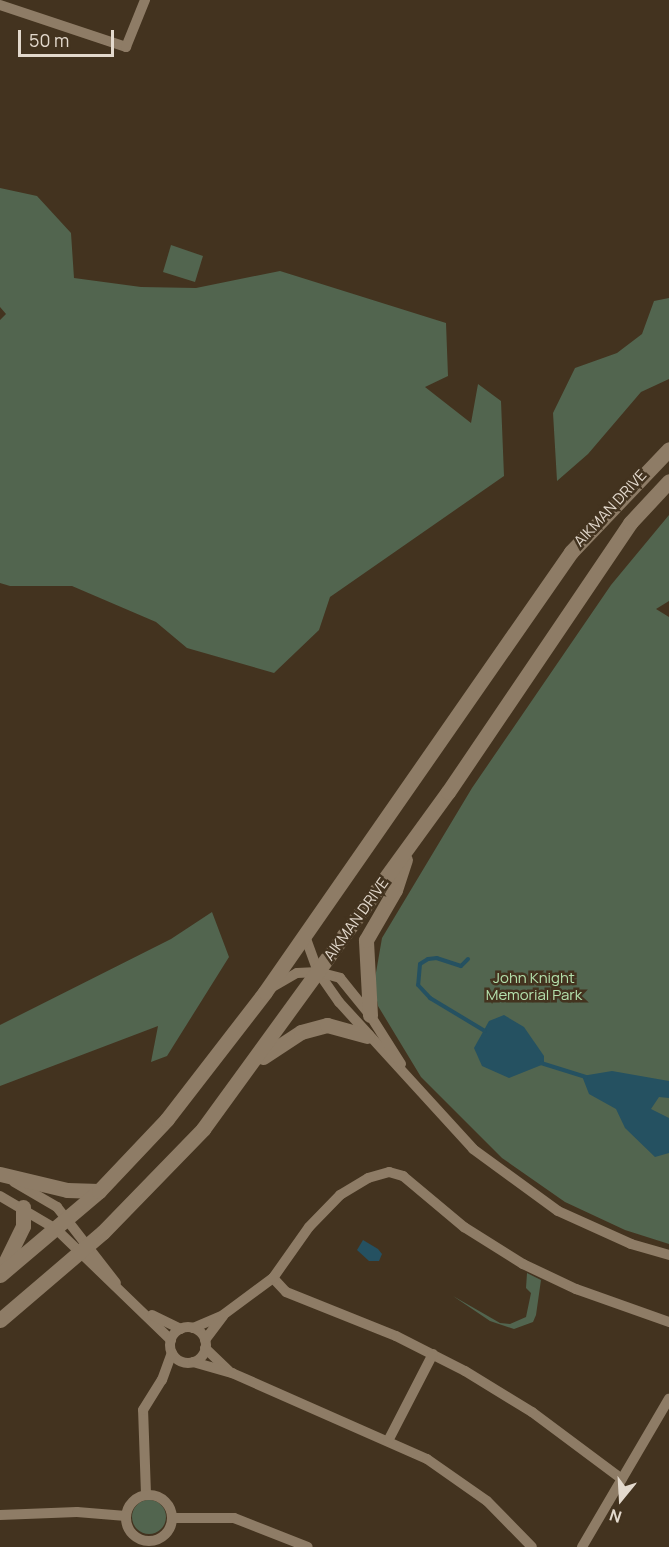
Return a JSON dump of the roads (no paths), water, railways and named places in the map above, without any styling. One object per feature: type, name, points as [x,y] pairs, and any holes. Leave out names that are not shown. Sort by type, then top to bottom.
[{"type":"main road","name":"AIKMAN DRIVE","points":[[0,1274],[99,1191],[167,1119],[265,992],[582,537],[669,448]]},
{"type":"main road","name":"AIKMAN DRIVE","points":[[0,1320],[83,1249],[203,1129],[255,1062],[411,843],[597,570],[669,481]]},
{"type":"main road","points":[[370,1015],[366,940],[395,890],[411,843]]},
{"type":"main road","points":[[255,1062],[301,1032],[327,1025],[367,1036]]},
{"type":"main road","points":[[0,1175],[67,1190],[99,1191]]},
{"type":"main road","points":[[0,1274],[23,1226],[23,1207]]},
{"type":"street","points":[[0,5],[126,47],[145,0]]},
{"type":"street","points":[[304,936],[318,972],[367,1036],[462,1138],[512,1180],[558,1211],[595,1229],[669,1255]]},
{"type":"street","points":[[265,992],[297,973],[318,972],[340,978],[370,1015],[412,1083]]},
{"type":"street","points":[[146,1312],[181,1329],[192,1328],[224,1315],[273,1278],[332,1202],[366,1178],[393,1172],[464,1227],[523,1264],[576,1289],[669,1322]]},
{"type":"street","points":[[0,1175],[44,1198],[83,1249],[171,1340],[172,1353],[162,1380],[143,1410],[146,1494]]},
{"type":"street","points":[[0,1196],[62,1224]]},
{"type":"street","points":[[273,1278],[286,1292],[433,1354],[532,1412],[622,1479]]},
{"type":"street","points":[[162,1380],[190,1363],[224,1315]]},
{"type":"street","points":[[192,1328],[232,1373]]},
{"type":"street","points":[[171,1340],[181,1329]]},
{"type":"street","points":[[172,1353],[190,1363],[232,1373],[427,1459],[474,1490],[532,1547]]},
{"type":"street","points":[[388,1441],[433,1354]]},
{"type":"street","points":[[582,1547],[669,1400]]},
{"type":"street","points":[[146,1494],[165,1501],[172,1518],[160,1543],[135,1536],[126,1516],[132,1502],[146,1494]]},
{"type":"street","points":[[0,1515],[77,1512],[126,1516]]},
{"type":"street","points":[[172,1518],[234,1518],[308,1547]]},
{"type":"water","points":[[504,1015],[524,1027],[544,1056],[544,1064],[509,1078],[482,1066],[474,1048],[489,1021]]},
{"type":"water","points":[[612,1071],[669,1081],[669,1098],[659,1097],[651,1109],[669,1118],[669,1153],[655,1157],[625,1128],[616,1109],[589,1094],[582,1076]]},
{"type":"water","points":[[363,1240],[382,1254],[379,1261],[369,1261],[357,1250]]},
{"type":"waterway","points":[[468,959],[461,966],[437,958],[428,959],[420,964],[418,985],[430,998],[485,1031]]},
{"type":"waterway","points":[[541,1063],[586,1077]]},
{"type":"park label","name":"John Knight Memorial Park","points":[[534,986]]}]
